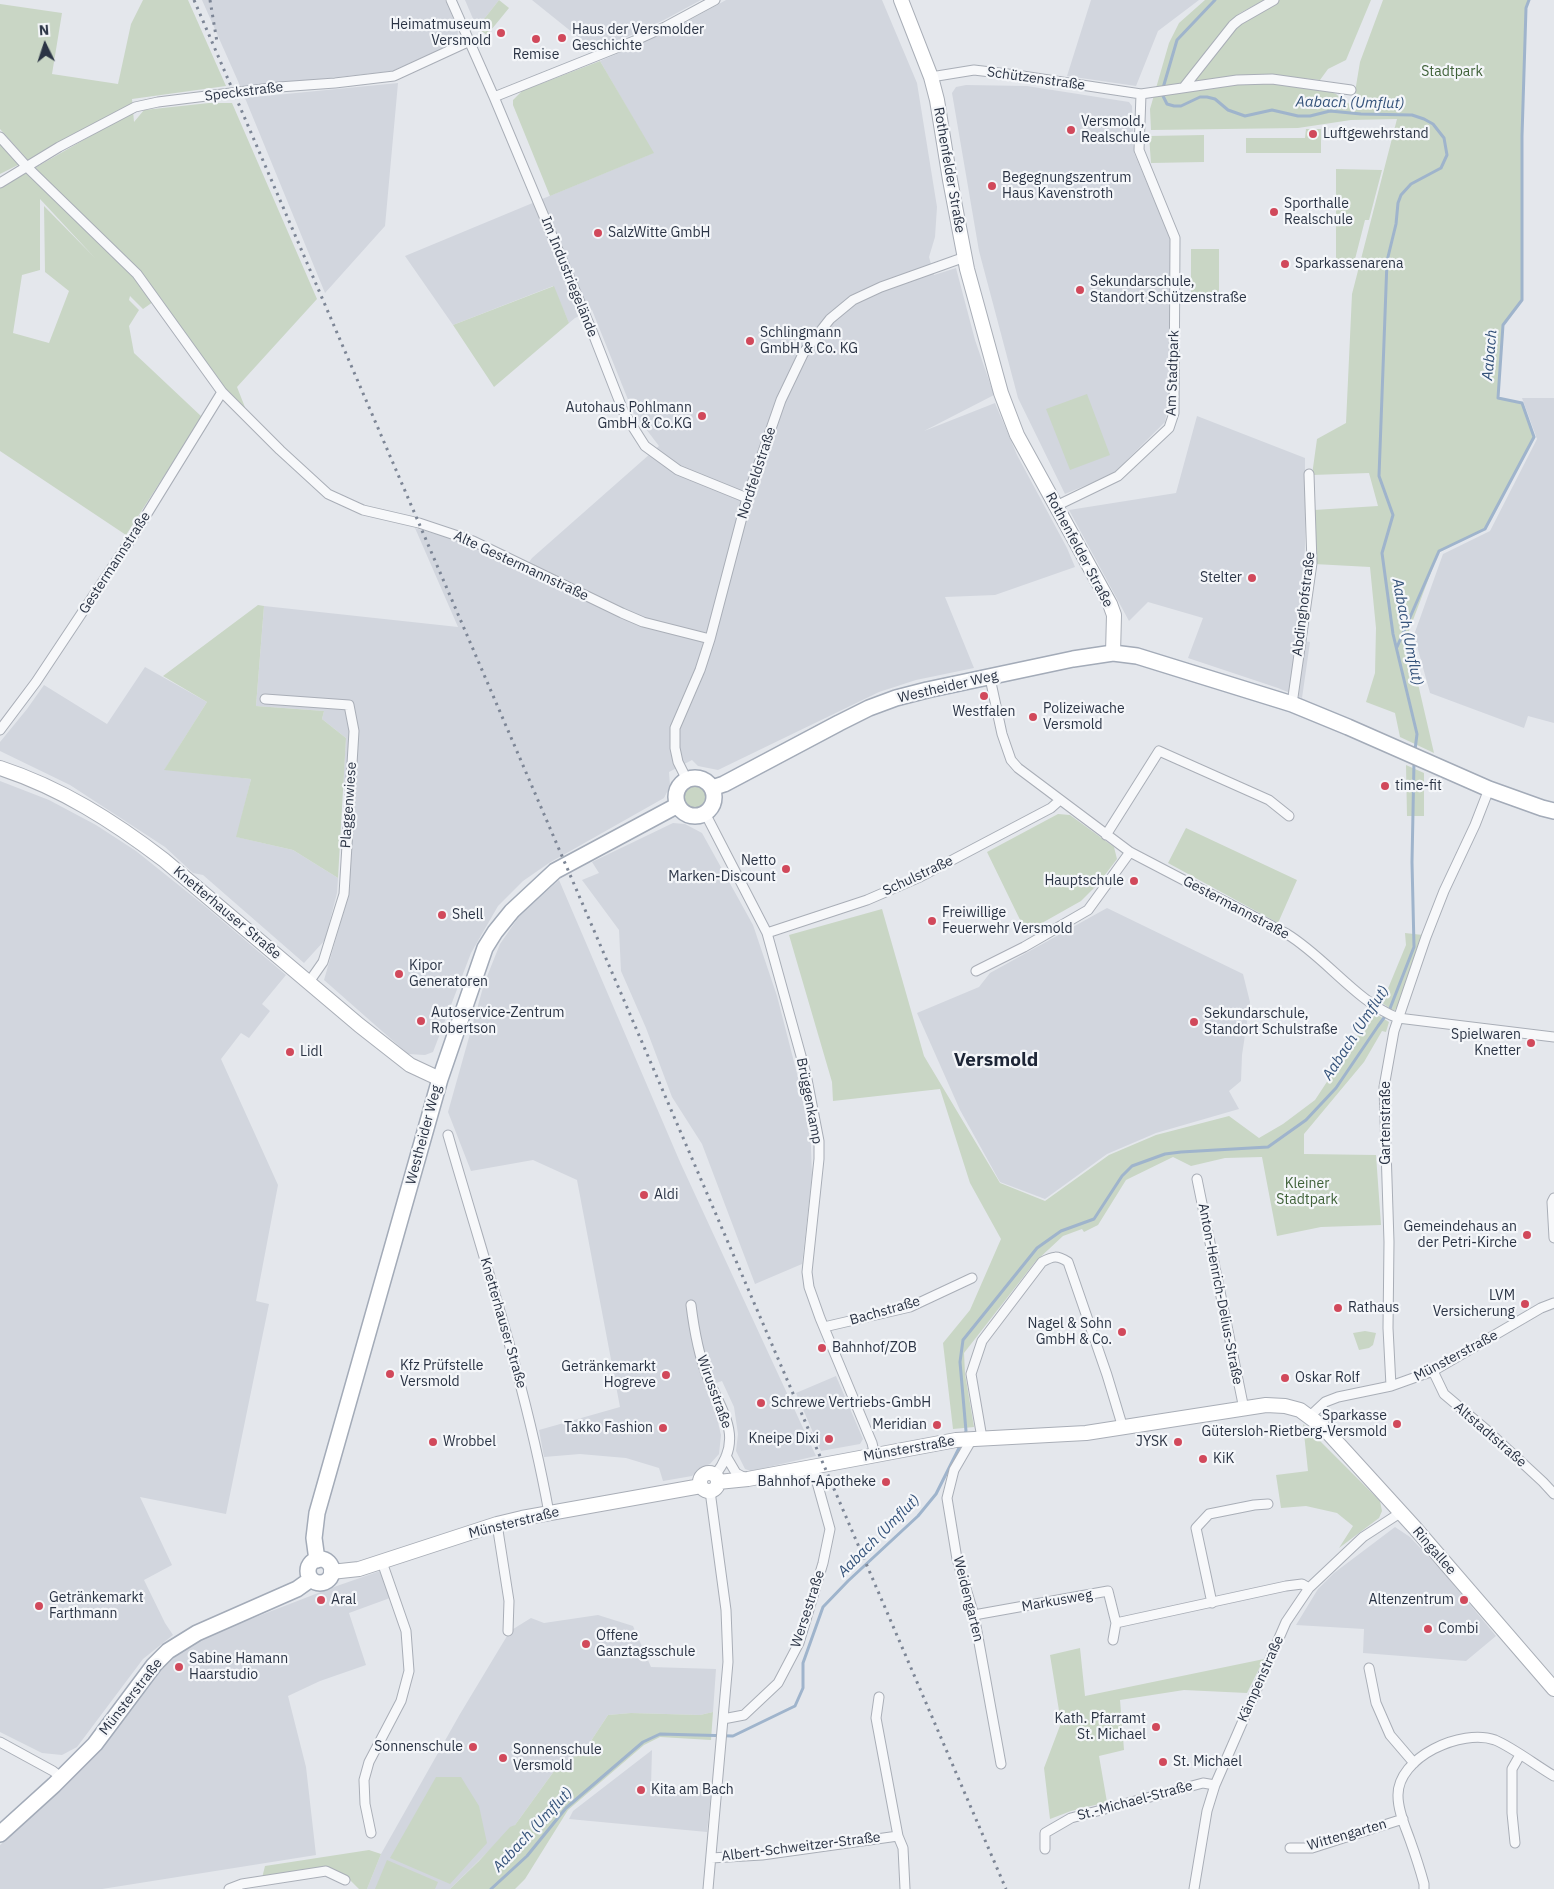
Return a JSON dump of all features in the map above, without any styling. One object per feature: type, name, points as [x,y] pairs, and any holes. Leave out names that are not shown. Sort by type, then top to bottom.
[{"type":"main road","points":[[1113,654],[1137,656],[1292,704],[1489,789],[1554,811]]},
{"type":"main road","name":"Westheider Weg","points":[[712,788],[724,784],[869,708],[896,698],[1073,659],[1113,654]]},
{"type":"main road","points":[[691,778],[701,779],[712,788],[714,799],[705,813],[699,815],[687,814],[678,805],[678,788],[691,778]]},
{"type":"main road","name":"Westheider Weg","points":[[317,1560],[314,1538],[317,1513],[440,1079],[482,956],[489,941],[501,923],[534,889],[562,867],[678,805]]},
{"type":"main road","points":[[317,1560],[327,1563],[332,1572],[329,1579],[316,1583],[311,1579],[308,1571],[317,1560]]},
{"type":"main road","name":"Münsterstraße","points":[[0,1834],[62,1778],[95,1744],[154,1666],[168,1651],[197,1633],[297,1589],[311,1579]]},
{"type":"street","name":"Im Industriegelände","points":[[451,0],[592,330],[624,413],[645,446],[678,470],[747,498]]},
{"type":"street","points":[[494,97],[634,41],[665,27],[715,0]]},
{"type":"street","name":"Rothenfelder Straße","points":[[901,0],[932,77],[965,257],[1001,393],[1017,435],[1110,604],[1114,615],[1113,654]]},
{"type":"street","points":[[1184,87],[1233,25],[1274,0]]},
{"type":"street","name":"Speckstraße","points":[[0,183],[59,147],[135,107],[158,102],[279,87],[394,76],[470,41]]},
{"type":"street","name":"Schützenstraße","points":[[932,77],[974,70],[1016,74],[1141,94],[1237,80],[1272,79],[1351,90]]},
{"type":"street","name":"Am Stadtpark","points":[[1056,506],[1118,476],[1169,428],[1174,412],[1176,238],[1140,150],[1141,94]]},
{"type":"street","points":[[0,137],[27,167],[137,274],[222,392]]},
{"type":"street","name":"Nordfeldstraße","points":[[687,780],[678,762],[675,748],[675,728],[700,670],[710,639],[747,498],[781,400],[804,352],[830,319],[854,300],[880,287],[965,257]]},
{"type":"street","name":"Alte Gestermannstraße","points":[[222,392],[280,450],[328,494],[362,510],[419,523],[473,541],[643,622],[710,639]]},
{"type":"street","name":"Gestermannstraße","points":[[0,730],[31,689],[132,538],[222,392]]},
{"type":"street","name":"Abdinghofstraße","points":[[1292,704],[1312,563],[1309,474]]},
{"type":"street","name":"Gestermannstraße","points":[[990,678],[1002,734],[1011,760],[1018,768],[1130,852],[1304,944],[1360,994],[1395,1017],[1554,1037]]},
{"type":"street","name":"Plaggenwiese","points":[[265,699],[349,705],[354,731],[344,894],[323,962],[309,982]]},
{"type":"street","points":[[1106,835],[1159,751],[1269,800],[1289,816]]},
{"type":"street","name":"Knetterhauser Straße","points":[[0,768],[53,789],[104,817],[135,838],[164,860],[359,1025],[410,1065],[440,1079]]},
{"type":"street","name":"Gartenstraße","points":[[1390,1386],[1388,1328],[1389,1242],[1384,1086],[1395,1017],[1444,891],[1475,825],[1489,789]]},
{"type":"street","name":"Schulstraße","points":[[767,933],[867,900],[920,877],[1051,808],[1060,800]]},
{"type":"street","name":"Brüggenkamp","points":[[705,813],[767,933],[806,1074],[819,1141],[819,1159],[807,1272],[809,1287],[872,1443],[875,1456]]},
{"type":"street","points":[[976,971],[1024,947],[1088,910],[1130,852]]},
{"type":"street","name":"Knetterhauser Straße","points":[[448,1135],[522,1387],[539,1458],[549,1513]]},
{"type":"street","name":"Anton-Henrich-Delius-Straße","points":[[1197,1179],[1244,1409]]},
{"type":"street","points":[[1554,1198],[1552,1202],[1554,1238]]},
{"type":"street","points":[[977,1439],[972,1374],[982,1341],[1042,1262],[1051,1257],[1059,1256],[1068,1262],[1108,1375],[1123,1428]]},
{"type":"street","name":"Bachstraße","points":[[824,1328],[910,1307],[972,1278]]},
{"type":"street","name":"Münsterstraße","points":[[332,1572],[351,1570],[382,1562],[497,1524],[549,1513],[711,1483],[813,1468],[956,1440],[1073,1434],[1266,1405],[1285,1406],[1300,1410],[1310,1416],[1325,1402],[1338,1397],[1390,1386],[1433,1371],[1541,1308],[1554,1303]]},
{"type":"street","name":"Wirusstraße","points":[[691,1305],[697,1344],[707,1376],[728,1421],[729,1432],[726,1456],[711,1483]]},
{"type":"street","name":"Altstadtstraße","points":[[1433,1371],[1444,1394],[1489,1432],[1554,1494]]},
{"type":"street","name":"Ringallee","points":[[1310,1416],[1323,1427],[1400,1512],[1554,1689]]},
{"type":"street","name":"Weidengarten","points":[[977,1439],[954,1470],[947,1498],[957,1559],[974,1616],[1001,1764]]},
{"type":"street","points":[[726,1456],[736,1473],[748,1479]]},
{"type":"street","name":"Wersestraße","points":[[723,1721],[744,1714],[778,1683],[799,1643],[823,1562],[830,1529],[813,1468]]},
{"type":"street","points":[[708,1889],[728,1662],[726,1610],[711,1483]]},
{"type":"street","points":[[1212,1603],[1196,1528],[1209,1514],[1268,1504]]},
{"type":"street","name":"Kämpenstraße","points":[[1194,1889],[1207,1811],[1215,1785],[1283,1629],[1309,1588],[1363,1537],[1400,1512]]},
{"type":"street","points":[[497,1524],[509,1601],[508,1631]]},
{"type":"street","points":[[371,1833],[365,1804],[364,1780],[369,1762],[401,1701],[409,1671],[406,1631],[382,1562]]},
{"type":"street","points":[[1116,1622],[1286,1586],[1302,1584],[1309,1588]]},
{"type":"street","name":"Markusweg","points":[[974,1616],[1108,1592],[1116,1622],[1113,1640]]},
{"type":"street","points":[[1369,1668],[1376,1703],[1390,1735],[1414,1763]]},
{"type":"street","points":[[879,1697],[876,1718],[898,1836]]},
{"type":"street","name":"Wittengarten","points":[[1424,1889],[1422,1876],[1399,1808],[1398,1794],[1401,1778],[1414,1763],[1432,1750],[1466,1736],[1494,1740],[1554,1776]]},
{"type":"street","points":[[0,1742],[53,1771],[62,1778]]},
{"type":"street","points":[[1515,1843],[1512,1813],[1512,1769],[1520,1755]]},
{"type":"street","name":"St.-Michael-Straße","points":[[1045,1849],[1045,1833],[1071,1818],[1203,1783],[1215,1785]]},
{"type":"street","name":"Wittengarten","points":[[1290,1848],[1312,1848],[1403,1819]]},
{"type":"street","name":"Albert-Schweitzer-Straße","points":[[711,1858],[762,1855],[898,1836],[903,1848],[905,1889]]},
{"type":"street","points":[[229,1889],[242,1884],[326,1871],[345,1880]]},
{"type":"shaded area","points":[[202,0],[445,0],[458,30],[457,42],[392,71],[241,88]]},
{"type":"shaded area","points":[[465,0],[499,0],[477,28]]},
{"type":"shaded area","points":[[532,0],[701,0],[629,36],[587,52],[583,41]]},
{"type":"shaded area","points":[[726,0],[882,0],[917,83],[937,207],[935,237],[929,257],[934,275],[956,268],[975,340],[994,395],[924,431],[995,403],[1017,455],[1067,548],[1075,567],[995,595],[945,597],[974,668],[916,680],[879,692],[718,770],[698,766],[692,760],[669,772],[670,786],[664,798],[549,863],[523,881],[498,906],[471,953],[433,1052],[425,1055],[408,1054],[324,980],[348,897],[356,786],[343,785],[346,738],[322,719],[324,711],[256,706],[264,606],[458,627],[415,528],[476,546],[524,569],[532,558],[659,446],[633,412],[592,310],[569,323],[553,286],[453,325],[405,256],[653,153],[600,61],[666,33]]},
{"type":"shaded area","points":[[1091,0],[1199,0],[1158,31],[1136,86],[1067,76]]},
{"type":"shaded area","points":[[398,83],[385,226],[325,293],[245,98]]},
{"type":"shaded area","name":"Sekundarschule, Standort Schützenstraße","points":[[966,85],[1027,86],[1129,102],[1132,106],[1134,153],[1170,237],[1170,396],[1165,422],[1113,474],[1065,494],[1018,398],[979,251],[952,93],[956,87]]},
{"type":"shaded area","points":[[1522,398],[1554,398],[1554,723],[1528,716],[1524,728],[1430,693],[1414,635],[1443,554],[1490,531],[1537,439]]},
{"type":"shaded area","points":[[1197,416],[1305,458],[1303,590],[1295,640],[1310,642],[1302,698],[1188,658],[1203,618],[1148,602],[1129,621],[1069,510],[1176,493]]},
{"type":"shaded area","points":[[145,667],[207,702],[165,769],[251,779],[237,837],[293,850],[338,878],[337,893],[325,940],[304,963],[203,875],[193,873],[165,847],[70,785],[0,751],[0,742],[44,685],[107,724]]},
{"type":"shaded area","points":[[0,781],[49,800],[96,825],[136,851],[286,975],[262,1004],[270,1011],[249,1038],[241,1033],[221,1059],[278,1185],[256,1301],[269,1304],[226,1514],[140,1497],[172,1565],[144,1580],[173,1635],[143,1659],[77,1747],[62,1755],[42,1753],[0,1732]]},
{"type":"shaded area","points":[[673,823],[685,824],[702,833],[753,925],[777,996],[810,1124],[812,1175],[802,1264],[755,1284],[702,1144],[672,1097],[646,1028],[621,971],[619,930],[582,880],[599,873],[592,862]]},
{"type":"shaded area","points":[[559,880],[680,1162],[816,1456],[751,1471],[745,1469],[736,1451],[738,1434],[734,1407],[722,1381],[705,1387],[716,1414],[721,1435],[719,1454],[710,1464],[698,1469],[692,1476],[663,1481],[659,1468],[626,1458],[580,1454],[544,1457],[539,1430],[620,1407],[577,1180],[533,1160],[471,1171],[448,1112],[484,984],[500,944],[520,915]]},
{"type":"shaded area","points":[[1107,908],[1243,974],[1250,1002],[1242,1055],[1241,1081],[1229,1091],[1239,1109],[1156,1133],[1107,1154],[1045,1199],[1000,1182],[960,1110],[917,1013],[979,987],[990,973]]},
{"type":"shaded area","points":[[836,1376],[863,1439],[860,1444],[821,1451],[796,1393]]},
{"type":"shaded area","points":[[1395,1527],[1410,1537],[1443,1572],[1496,1636],[1466,1661],[1363,1653],[1364,1629],[1296,1625],[1318,1589],[1334,1573]]},
{"type":"shaded area","points":[[380,1571],[390,1598],[349,1613],[366,1665],[320,1681],[288,1696],[306,1767],[316,1855],[102,1889],[0,1889],[0,1845],[64,1786],[98,1749],[164,1665],[199,1639]]},
{"type":"shaded area","name":"Sonnenschule Versmold","points":[[598,1615],[633,1626],[651,1667],[716,1669],[713,1712],[700,1715],[631,1713],[608,1715],[585,1750],[557,1767],[515,1825],[450,1889],[367,1889],[381,1854],[460,1714],[510,1631],[531,1618],[544,1623]]},
{"type":"shaded area","name":"Kita am Bach","points":[[652,1750],[651,1786],[711,1793],[707,1832],[569,1819],[573,1811]]},
{"type":"green space","points":[[143,0],[188,0],[226,86],[132,99],[134,122],[144,110],[209,103],[232,103],[317,299],[237,387],[248,415],[224,390],[160,297],[143,309],[130,296],[129,300],[139,310],[129,326],[134,353],[202,417],[126,535],[0,451],[0,188],[113,123],[114,114],[28,160],[0,129],[0,4],[62,13],[52,74],[118,84],[131,24]],"holes":[[[40,199],[95,258],[44,206],[45,272],[69,291],[49,343],[13,333],[22,275],[40,270]]]},
{"type":"green space","points":[[499,0],[509,8],[487,35],[477,28]]},
{"type":"green space","name":"Stadtpark","points":[[1205,0],[1264,0],[1240,13],[1227,25],[1180,85],[1271,82],[1319,87],[1336,94],[1346,103],[1353,104],[1360,62],[1383,0],[1529,0],[1526,8],[1522,136],[1522,300],[1503,326],[1498,398],[1522,403],[1534,437],[1485,529],[1439,551],[1407,636],[1434,753],[1400,737],[1395,713],[1366,702],[1375,673],[1376,628],[1370,567],[1314,564],[1314,510],[1378,506],[1369,473],[1312,475],[1317,439],[1346,423],[1352,294],[1397,119],[1351,120],[1298,128],[1151,130],[1150,109],[1169,43],[1179,23]]},
{"type":"green space","points":[[1279,0],[1371,0],[1346,60],[1328,69],[1320,80],[1272,75],[1195,83],[1193,81],[1241,22]]},
{"type":"green space","points":[[600,61],[654,153],[550,196],[513,105],[513,100],[522,91]]},
{"type":"green space","points":[[1306,129],[1321,129],[1321,153],[1246,153],[1246,138],[1305,138]]},
{"type":"green space","points":[[1204,135],[1204,162],[1151,163],[1149,136]]},
{"type":"green space","points":[[0,142],[20,164],[0,174]]},
{"type":"green space","points":[[1336,169],[1382,170],[1369,220],[1365,220],[1354,263],[1336,262]]},
{"type":"green space","points":[[1191,249],[1219,249],[1219,299],[1191,299]]},
{"type":"green space","points":[[554,286],[569,323],[494,387],[453,325]]},
{"type":"green space","points":[[1087,394],[1110,455],[1070,470],[1046,409]]},
{"type":"green space","points":[[258,605],[264,606],[256,706],[324,711],[322,719],[346,738],[338,878],[293,850],[236,837],[251,779],[164,770],[207,702],[163,676]]},
{"type":"green space","points":[[1406,765],[1424,773],[1424,816],[1407,816]]},
{"type":"green space","points":[[695,786],[703,789],[706,797],[703,805],[695,808],[687,805],[684,797],[687,789]]},
{"type":"green space","points":[[1058,814],[1070,815],[1114,847],[1117,859],[1098,884],[1081,901],[1026,932],[987,852]]},
{"type":"green space","points":[[1186,828],[1297,880],[1278,923],[1168,863]]},
{"type":"green space","name":"Kleiner Stadtpark","points":[[882,909],[924,1056],[1000,1183],[1045,1201],[1109,1155],[1156,1135],[1229,1116],[1259,1138],[1283,1124],[1315,1100],[1373,1012],[1389,1022],[1386,1032],[1382,1031],[1364,1062],[1304,1134],[1304,1154],[1376,1155],[1381,1225],[1321,1227],[1277,1236],[1262,1157],[1225,1158],[1191,1166],[1173,1157],[1126,1180],[1098,1225],[1084,1232],[1082,1229],[1063,1236],[1035,1262],[964,1353],[965,1374],[974,1427],[953,1429],[943,1343],[970,1310],[1001,1239],[970,1183],[940,1089],[833,1101],[832,1082],[789,935]]},
{"type":"green space","points":[[1405,933],[1423,935],[1394,1011],[1382,1003],[1406,945]]},
{"type":"green space","points":[[1365,1331],[1376,1333],[1373,1345],[1359,1350],[1353,1333]]},
{"type":"green space","points":[[1303,1424],[1380,1501],[1382,1511],[1379,1518],[1339,1548],[1353,1526],[1337,1513],[1306,1506],[1281,1508],[1276,1475],[1308,1471]]},
{"type":"green space","points":[[1080,1648],[1085,1696],[1264,1659],[1247,1693],[1184,1690],[1120,1700],[1124,1750],[1099,1756],[1107,1802],[1071,1811],[1050,1819],[1044,1768],[1061,1723],[1050,1655]]},
{"type":"green space","points":[[713,1712],[711,1740],[660,1737],[644,1745],[568,1810],[525,1879],[515,1889],[450,1889],[510,1827],[515,1825],[557,1767],[585,1750],[608,1715],[631,1713],[700,1715]]},
{"type":"green space","points":[[436,1777],[461,1777],[479,1806],[487,1843],[450,1884],[390,1858]]},
{"type":"green space","points":[[369,1850],[381,1854],[367,1889],[359,1889],[349,1879],[327,1869],[262,1878],[265,1866]]},
{"type":"green space","points":[[387,1860],[438,1882],[435,1889],[375,1889]]},
{"type":"waterway","name":"Aabach (Umflut)","points":[[1215,0],[1177,40],[1163,88],[1163,96],[1167,104],[1181,106],[1200,97],[1207,97],[1215,99],[1228,110],[1245,116],[1272,110],[1298,116],[1310,116],[1330,111],[1412,115],[1433,124],[1444,138],[1447,155],[1441,168],[1411,184],[1401,195],[1387,261],[1379,476],[1393,515],[1382,553],[1393,634],[1417,734],[1415,750]]},
{"type":"waterway","name":"Aabach","points":[[1397,647],[1439,551],[1485,529],[1534,437],[1522,403],[1498,398],[1503,325],[1522,300],[1522,136],[1526,8],[1529,0]]},
{"type":"waterway","name":"Aabach (Umflut)","points":[[964,1436],[966,1431],[960,1362],[963,1340],[1037,1248],[1061,1231],[1094,1219],[1122,1176],[1132,1166],[1165,1154],[1268,1147],[1306,1120],[1336,1088],[1389,1011],[1414,947],[1412,862],[1414,762]]},
{"type":"waterway","name":"Aabach (Umflut)","points":[[491,1889],[527,1856],[566,1808],[643,1742],[660,1734],[733,1736],[795,1706],[803,1688],[803,1663],[823,1607],[918,1516],[936,1494],[961,1444]]},
{"type":"railway","points":[[194,0],[1006,1889]]},
{"type":"railway","points":[[210,0],[217,42]]},
{"type":"place","name":"Heimatmuseum Versmold","points":[[501,33]]},
{"type":"place","name":"Haus der Versmolder Geschichte","points":[[562,38]]},
{"type":"place","name":"Remise","points":[[536,39]]},
{"type":"place","name":"Versmold, Realschule","points":[[1071,130]]},
{"type":"place","name":"Luftgewehrstand","points":[[1313,134]]},
{"type":"place","name":"Begegnungszentrum Haus Kavenstroth","points":[[992,186]]},
{"type":"place","name":"Sporthalle Realschule","points":[[1274,212]]},
{"type":"place","name":"SalzWitte GmbH","points":[[598,233]]},
{"type":"place","name":"Sparkassenarena","points":[[1285,264]]},
{"type":"place","name":"Sekundarschule, Standort Schützenstraße","points":[[1080,290]]},
{"type":"place","name":"Schlingmann GmbH & Co. KG","points":[[750,341]]},
{"type":"place","name":"Autohaus Pohlmann GmbH & Co.KG","points":[[702,416]]},
{"type":"place","name":"Stelter","points":[[1252,578]]},
{"type":"place","name":"Westfalen","points":[[984,696]]},
{"type":"place","name":"Polizeiwache Versmold","points":[[1033,717]]},
{"type":"place","name":"time-fit","points":[[1385,786]]},
{"type":"place","name":"Netto Marken-Discount","points":[[786,869]]},
{"type":"place","name":"Hauptschule","points":[[1134,881]]},
{"type":"place","name":"Shell","points":[[442,915]]},
{"type":"place","name":"Freiwillige Feuerwehr Versmold","points":[[932,921]]},
{"type":"place","name":"Kipor Generatoren","points":[[399,974]]},
{"type":"place","name":"Autoservice-Zentrum Robertson","points":[[421,1021]]},
{"type":"place","name":"Sekundarschule, Standort Schulstraße","points":[[1194,1022]]},
{"type":"place","name":"Spielwaren Knetter","points":[[1531,1043]]},
{"type":"place","name":"Lidl","points":[[290,1052]]},
{"type":"place","name":"Aldi","points":[[644,1195]]},
{"type":"place","name":"Gemeindehaus an der Petri-Kirche","points":[[1527,1235]]},
{"type":"place","name":"LVM Versicherung","points":[[1525,1304]]},
{"type":"place","name":"Rathaus","points":[[1338,1308]]},
{"type":"place","name":"Nagel & Sohn GmbH & Co.","points":[[1122,1332]]},
{"type":"place","name":"Bahnhof/ZOB","points":[[822,1348]]},
{"type":"place","name":"Kfz Prüfstelle Versmold","points":[[390,1374]]},
{"type":"place","name":"Getränkemarkt Hogreve","points":[[666,1375]]},
{"type":"place","name":"Oskar Rolf","points":[[1285,1378]]},
{"type":"place","name":"Schrewe Vertriebs-GmbH","points":[[761,1403]]},
{"type":"place","name":"Sparkasse Gütersloh-Rietberg-Versmold","points":[[1397,1424]]},
{"type":"place","name":"Meridian","points":[[937,1425]]},
{"type":"place","name":"Takko Fashion","points":[[663,1428]]},
{"type":"place","name":"Kneipe Dixi","points":[[829,1439]]},
{"type":"place","name":"Wrobbel","points":[[433,1442]]},
{"type":"place","name":"JYSK","points":[[1178,1442]]},
{"type":"place","name":"KiK","points":[[1203,1459]]},
{"type":"place","name":"Bahnhof-Apotheke","points":[[886,1482]]},
{"type":"place","name":"Aral","points":[[321,1600]]},
{"type":"place","name":"Altenzentrum","points":[[1464,1600]]},
{"type":"place","name":"Getränkemarkt Farthmann","points":[[39,1606]]},
{"type":"place","name":"Combi","points":[[1428,1629]]},
{"type":"place","name":"Offene Ganztagsschule","points":[[586,1644]]},
{"type":"place","name":"Sabine Hamann Haarstudio","points":[[179,1667]]},
{"type":"place","name":"Kath. Pfarramt St. Michael","points":[[1156,1727]]},
{"type":"place","name":"Sonnenschule","points":[[473,1747]]},
{"type":"place","name":"Sonnenschule Versmold","points":[[503,1758]]},
{"type":"place","name":"St. Michael","points":[[1163,1762]]},
{"type":"place","name":"Kita am Bach","points":[[641,1790]]},
{"type":"district","name":"Versmold","points":[[996,1061]]}]
